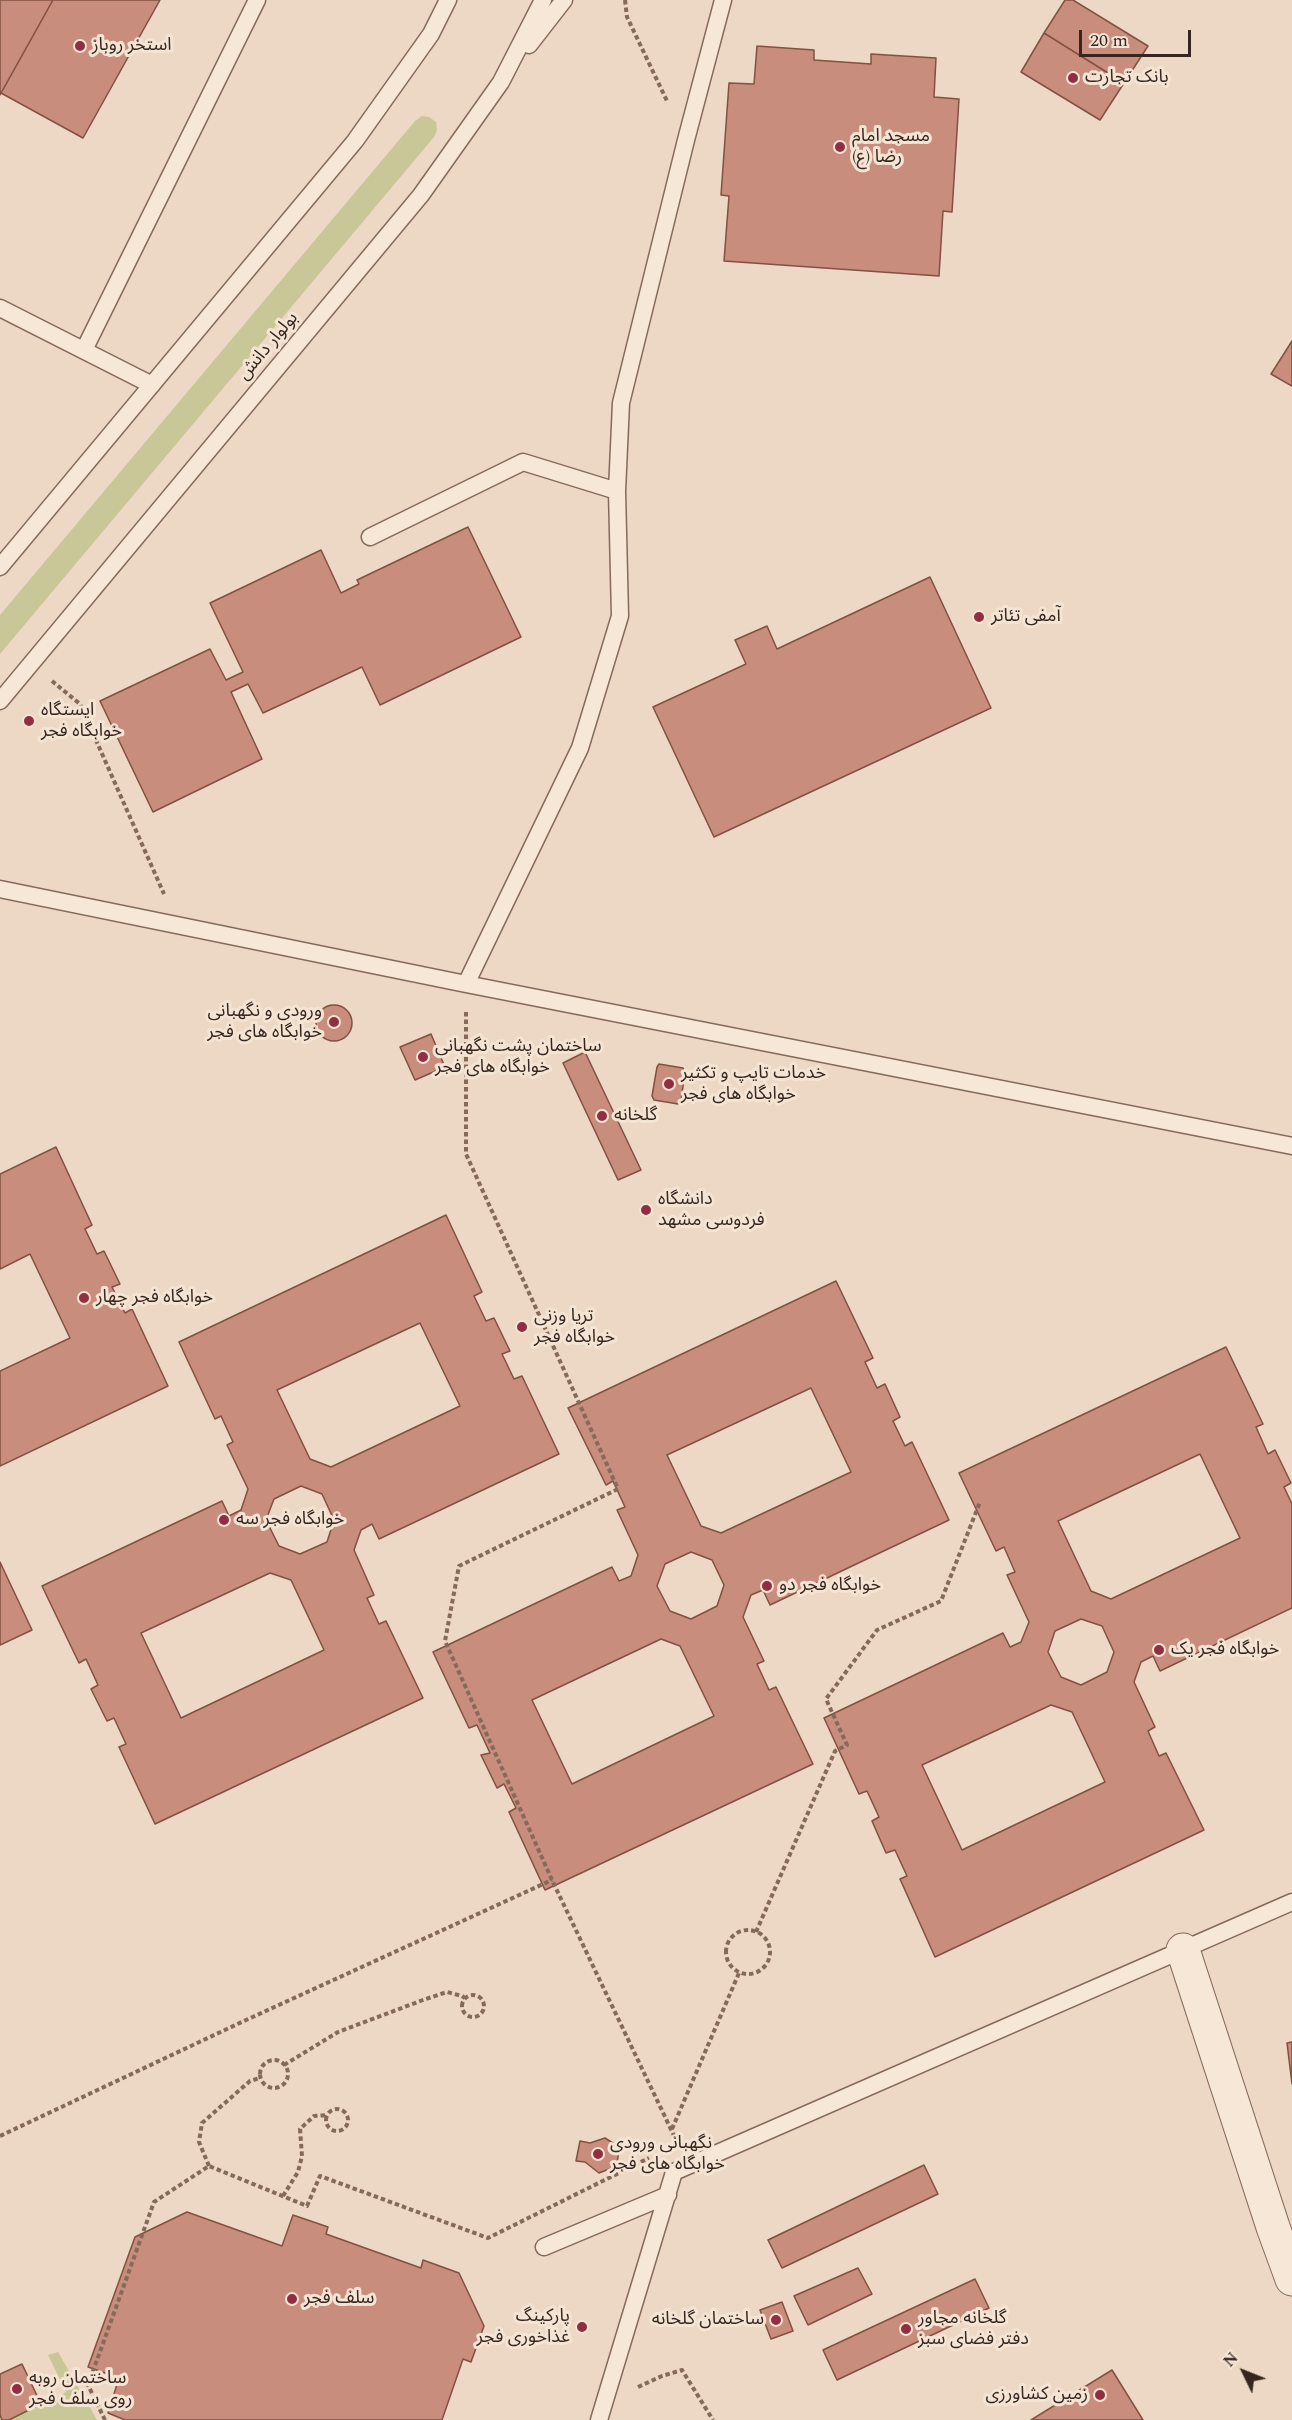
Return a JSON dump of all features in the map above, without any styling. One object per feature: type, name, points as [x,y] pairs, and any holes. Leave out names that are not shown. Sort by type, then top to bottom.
[{"type":"street","points":[[1183,1950],[1282,2223],[1292,2278]]},
{"type":"lane","points":[[84,351],[257,0]]},
{"type":"lane","points":[[0,567],[355,141],[431,33],[448,0]]},
{"type":"lane","name":"بولوار دانش","points":[[0,701],[421,195],[501,82],[543,0]]},
{"type":"lane","points":[[501,82],[564,0]]},
{"type":"lane","points":[[466,984],[583,737],[620,616],[617,491],[621,403],[723,0]]},
{"type":"lane","points":[[0,308],[152,385]]},
{"type":"lane","points":[[370,537],[523,462],[617,491]]},
{"type":"lane","points":[[0,889],[466,984],[1292,1146]]},
{"type":"lane","points":[[599,2420],[674,2172],[1292,1902]]},
{"type":"lane","points":[[544,2247],[668,2195]]},
{"type":"path","points":[[625,0],[627,18],[686,140]]},
{"type":"path","points":[[31,664],[80,704],[148,858]]},
{"type":"path","points":[[466,984],[466,1154],[618,1489],[459,1566],[445,1641],[552,1880],[672,2129],[678,2144],[669,2148]]},
{"type":"path","points":[[756,1932],[835,1750],[847,1745],[826,1699],[877,1630],[941,1600],[980,1502]]},
{"type":"path","points":[[0,2136],[552,1880]]},
{"type":"path","points":[[747,1930],[756,1932],[764,1938],[769,1947],[769,1956],[765,1965],[758,1972],[749,1975],[739,1973],[731,1967],[726,1958],[726,1948],[737,1933],[747,1930]]},
{"type":"path","points":[[672,2129],[739,1973]]},
{"type":"path","points":[[284,2065],[338,2032],[447,1992],[465,1998],[474,1995],[480,1998],[483,2004],[478,2016],[471,2017],[465,2013],[462,2007],[465,1998]]},
{"type":"path","points":[[270,2060],[279,2061],[284,2065],[288,2075],[285,2083],[277,2088],[268,2088],[260,2078],[259,2073],[263,2065],[270,2060]]},
{"type":"path","points":[[260,2078],[250,2081],[202,2124],[199,2142],[208,2166],[307,2206],[320,2176],[488,2238],[658,2154]]},
{"type":"path","points":[[283,2196],[298,2172],[302,2156],[300,2129],[314,2116],[327,2115],[330,2111],[338,2109],[345,2111],[349,2116],[349,2124],[344,2130],[338,2132],[331,2130],[326,2124],[327,2115]]},
{"type":"path","points":[[105,2420],[88,2385],[154,2202],[208,2166]]},
{"type":"path","points":[[629,2392],[662,2376],[682,2370],[713,2420]]},
{"type":"shaded area","points":[[422,116],[429,117],[436,122],[437,130],[434,137],[0,654],[0,615],[415,121]]},
{"type":"shaded area","points":[[58,2352],[97,2420],[0,2420],[0,2415],[12,2418],[66,2392],[48,2355]]},
{"type":"building","points":[[0,0],[53,0],[0,95]]},
{"type":"building","name":"استخر روباز","points":[[53,0],[160,0],[83,138],[1,93]]},
{"type":"building","points":[[1065,0],[1073,0],[1148,46],[1124,83],[1044,33]]},
{"type":"building","name":"بانک تجارت","points":[[1044,33],[1124,83],[1100,120],[1021,72]]},
{"type":"building","name":"مسجد امام رضا (ع)","points":[[757,46],[814,50],[814,60],[871,64],[871,54],[936,58],[934,97],[959,99],[952,212],[943,211],[939,276],[724,261],[729,196],[721,195],[729,83],[754,84]]},
{"type":"building","points":[[1292,341],[1292,386],[1271,374]]},
{"type":"building","points":[[468,527],[521,637],[380,705],[362,667],[263,713],[248,684],[231,692],[262,759],[153,812],[100,701],[210,649],[226,680],[243,672],[210,603],[321,550],[341,593],[359,584],[357,580]]},
{"type":"building","points":[[930,577],[991,708],[714,837],[653,707],[746,664],[735,640],[767,626],[777,649]]},
{"type":"building","name":"ورودی و نگهبانی خوابگاه های فجر","points":[[334,1005],[347,1010],[352,1023],[347,1036],[334,1041],[321,1036],[316,1023],[321,1010]]},
{"type":"building","name":"ساختمان پشت نگهبانی خوابگاه های فجر","points":[[431,1034],[445,1067],[415,1080],[400,1047]]},
{"type":"building","name":"گلخانه","points":[[585,1052],[641,1170],[618,1180],[563,1063]]},
{"type":"building","name":"خدمات تایپ و تکثیر خوابگاه های فجر","points":[[659,1064],[683,1068],[685,1072],[681,1101],[678,1104],[654,1100],[652,1096]]},
{"type":"building","name":"خوابگاه فجر چهار","points":[[56,1147],[92,1225],[85,1229],[97,1254],[104,1251],[120,1284],[112,1287],[125,1313],[132,1309],[168,1386],[0,1466],[0,1371],[70,1338],[30,1254],[0,1269],[0,1174]]},
{"type":"building","name":"خوابگاه فجر سه","points":[[446,1215],[482,1292],[474,1296],[486,1321],[494,1318],[510,1351],[502,1354],[514,1379],[522,1376],[559,1454],[379,1539],[372,1524],[361,1530],[354,1550],[374,1595],[367,1598],[379,1624],[386,1621],[423,1698],[155,1824],[119,1747],[126,1744],[114,1718],[107,1721],[91,1689],[98,1685],[86,1659],[79,1663],[42,1586],[222,1501],[229,1516],[241,1510],[248,1489],[227,1445],[233,1442],[221,1416],[215,1419],[179,1342]],"holes":[[[420,1323],[460,1406],[331,1467],[310,1459],[277,1390]],[[301,1486],[322,1494],[334,1520],[327,1542],[300,1554],[279,1546],[266,1520],[274,1499]],[[270,1573],[291,1580],[324,1650],[181,1718],[141,1633]]]},
{"type":"building","name":"خوابگاه فجر دو","points":[[836,1281],[873,1358],[865,1362],[877,1388],[885,1384],[900,1417],[893,1421],[905,1446],[912,1442],[949,1520],[770,1605],[763,1590],[751,1595],[743,1617],[764,1661],[757,1664],[769,1690],[776,1687],[813,1764],[545,1890],[509,1812],[516,1808],[504,1784],[497,1788],[481,1755],[490,1753],[477,1725],[469,1728],[433,1652],[612,1567],[619,1581],[631,1576],[638,1555],[617,1510],[625,1507],[613,1481],[606,1485],[568,1408]],"holes":[[[811,1388],[851,1472],[721,1533],[701,1526],[667,1455]],[[691,1552],[712,1560],[724,1585],[717,1606],[691,1619],[670,1611],[657,1586],[665,1564]],[[661,1639],[680,1646],[714,1716],[572,1784],[532,1700]]]},
{"type":"building","name":"خوابگاه فجر یک","points":[[1226,1347],[1263,1424],[1256,1427],[1268,1454],[1275,1450],[1291,1483],[1284,1487],[1292,1504],[1292,1608],[1160,1671],[1153,1656],[1141,1662],[1134,1682],[1155,1727],[1148,1731],[1159,1756],[1166,1753],[1204,1830],[935,1957],[900,1879],[907,1876],[895,1850],[886,1853],[872,1821],[879,1817],[867,1791],[859,1794],[824,1718],[1003,1633],[1010,1647],[1021,1642],[1029,1622],[1007,1575],[1015,1572],[1004,1547],[996,1551],[959,1473]],"holes":[[[1200,1454],[1240,1538],[1111,1599],[1091,1591],[1058,1521]],[[1081,1619],[1102,1626],[1114,1652],[1107,1672],[1081,1685],[1061,1677],[1048,1652],[1055,1631]],[[1051,1705],[1072,1712],[1105,1782],[962,1850],[922,1765]]]},
{"type":"building","points":[[0,1562],[32,1630],[0,1645]]},
{"type":"building","points":[[1292,2042],[1292,2084],[1287,2043]]},
{"type":"building","name":"نگهبانی ورودی خوابگاه های فجر","points":[[605,2138],[619,2147],[617,2166],[599,2173],[585,2162],[576,2161],[580,2141],[590,2143]]},
{"type":"building","points":[[924,2165],[938,2194],[782,2268],[768,2240]]},
{"type":"building","name":"سلف فجر","points":[[187,2212],[282,2246],[293,2215],[328,2227],[326,2234],[421,2268],[423,2260],[459,2273],[484,2326],[471,2362],[463,2359],[442,2420],[125,2420],[108,2413],[119,2378],[88,2367],[135,2237]]},
{"type":"building","name":"گلخانه مجاور دفتر فضای سبز","points":[[858,2268],[872,2294],[808,2325],[794,2296]]},
{"type":"building","name":"گلخانه مجاور دفتر فضای سبز","points":[[975,2279],[989,2308],[837,2380],[823,2350]]},
{"type":"building","name":"ساختمان گلخانه","points":[[782,2302],[793,2331],[771,2339],[760,2310]]},
{"type":"building","name":"ساختمان روبه روی سلف فجر","points":[[22,2364],[41,2404],[9,2420],[2,2420],[0,2374]]},
{"type":"building","name":"زمین کشاورزی","points":[[1112,2370],[1143,2420],[1031,2420]]},
{"type":"place","name":"استخر روباز","points":[[80,46]]},
{"type":"place","name":"بانک تجارت","points":[[1073,78]]},
{"type":"place","name":"مسجد امام رضا (ع)","points":[[840,147]]},
{"type":"place","name":"آمفی تئاتر","points":[[979,617]]},
{"type":"place","name":"ایستگاه خوابگاه فجر","points":[[29,721]]},
{"type":"place","name":"ورودی و نگهبانی خوابگاه های فجر","points":[[334,1022]]},
{"type":"place","name":"ساختمان پشت نگهبانی خوابگاه های فجر","points":[[423,1057]]},
{"type":"place","name":"خدمات تایپ و تکثیر خوابگاه های فجر","points":[[669,1084]]},
{"type":"place","name":"گلخانه","points":[[602,1116]]},
{"type":"place","name":"دانشگاه فردوسی مشهد","points":[[646,1210]]},
{"type":"place","name":"خوابگاه فجر چهار","points":[[84,1298]]},
{"type":"place","name":"تریا وزنی خوابگاه فجر","points":[[522,1327]]},
{"type":"place","name":"خوابگاه فجر سه","points":[[224,1520]]},
{"type":"place","name":"خوابگاه فجر دو","points":[[767,1586]]},
{"type":"place","name":"خوابگاه فجر یک","points":[[1159,1650]]},
{"type":"place","name":"نگهبانی ورودی خوابگاه های فجر","points":[[598,2154]]},
{"type":"place","name":"سلف فجر","points":[[292,2299]]},
{"type":"place","name":"ساختمان گلخانه","points":[[776,2320]]},
{"type":"place","name":"پارکینگ غذاخوری فجر","points":[[582,2327]]},
{"type":"place","name":"گلخانه مجاور دفتر فضای سبز","points":[[906,2329]]},
{"type":"place","name":"ساختمان روبه روی سلف فجر","points":[[17,2389]]},
{"type":"place","name":"زمین کشاورزی","points":[[1100,2395]]}]
